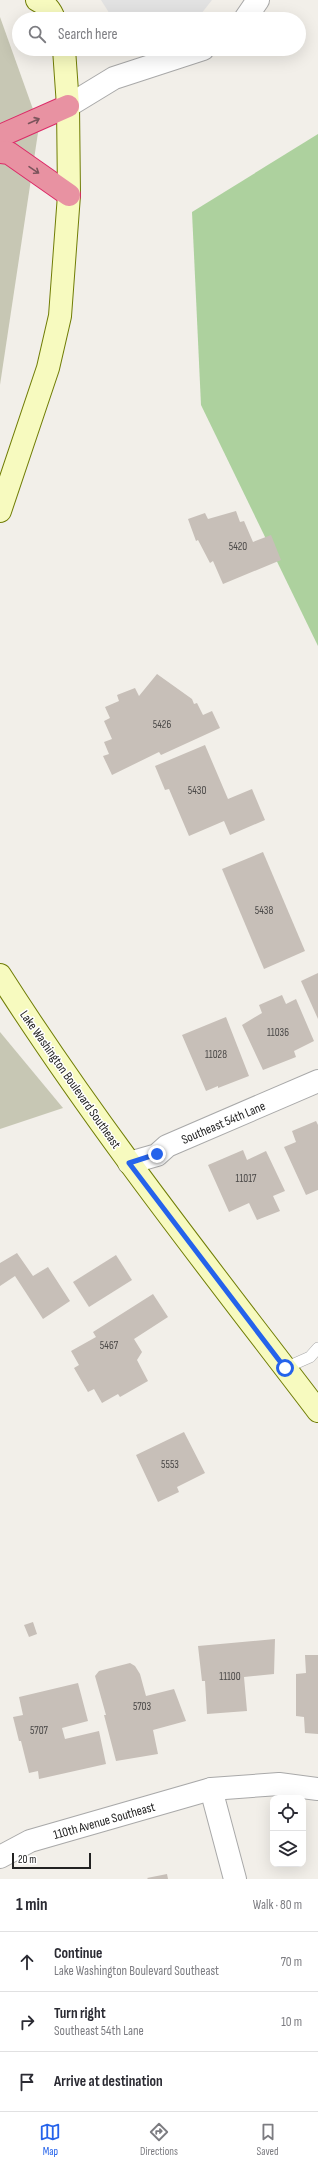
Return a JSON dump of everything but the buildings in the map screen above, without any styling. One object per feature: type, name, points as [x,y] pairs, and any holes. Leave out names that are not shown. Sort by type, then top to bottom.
[{"type":"highway","points":[[0,136],[68,106]]},
{"type":"highway","points":[[0,152],[9,154],[70,195]]},
{"type":"main road","points":[[37,0],[44,3],[51,12]]},
{"type":"main road","points":[[0,511],[48,368],[60,316],[70,195],[68,106],[64,56]]},
{"type":"main road","name":"Lake Washington Boulevard Southeast","points":[[0,975],[40,1039],[129,1163],[318,1411]]},
{"type":"street","points":[[250,12],[258,0]]},
{"type":"street","points":[[68,106],[114,78],[182,56]]},
{"type":"street","name":"Southeast 54th Lane","points":[[129,1163],[157,1154],[168,1146],[318,1081]]},
{"type":"street","name":"110th Avenue Southeast","points":[[0,1857],[30,1842],[211,1789],[279,1784],[318,1789]]},
{"type":"street","points":[[211,1789],[235,1879]]},
{"type":"lane","points":[[285,1368],[310,1357],[318,1348]]},
{"type":"shaded area","points":[[101,0],[212,0],[203,12],[109,12]]},
{"type":"shaded area","points":[[0,17],[12,51],[12,56],[14,56],[39,126],[0,385]]},
{"type":"shaded area","points":[[0,1032],[63,1108],[0,1129]]},
{"type":"green space","points":[[318,134],[318,646],[201,405],[192,212]]},
{"type":"route","points":[[157,1154],[129,1163],[285,1368]]}]
